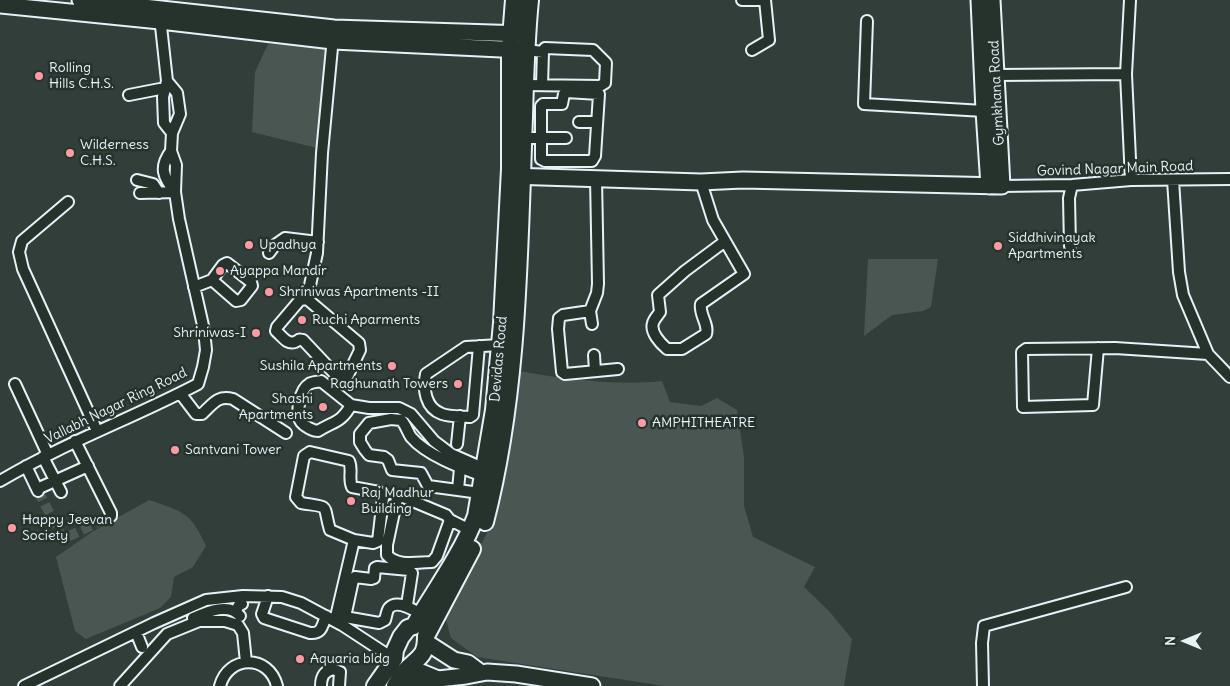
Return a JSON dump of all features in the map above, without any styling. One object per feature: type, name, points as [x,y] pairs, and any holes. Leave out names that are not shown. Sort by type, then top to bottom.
[{"type":"main road","name":"Devidas Road","points":[[408,679],[426,647],[422,629],[476,516],[494,410],[507,250],[515,176],[523,138],[525,85],[514,0]]},
{"type":"main road","name":"Devidas Road","points":[[422,629],[484,526],[494,488],[504,425],[511,361],[519,42],[530,0]]},
{"type":"main road","name":"Devidas Road","points":[[375,686],[394,659],[395,650],[408,628],[422,629]]},
{"type":"main road","points":[[394,659],[402,666],[408,679],[431,686]]},
{"type":"street","points":[[80,0],[160,14],[333,35],[519,42],[543,52]]},
{"type":"street","points":[[742,0],[765,0],[769,40],[752,50]]},
{"type":"street","name":"Gymkhana Road","points":[[979,0],[984,111],[996,186]]},
{"type":"street","name":"Gymkhana Road","points":[[992,0],[996,75],[996,186]]},
{"type":"street","points":[[1130,0],[1126,74],[1131,180]]},
{"type":"street","points":[[0,5],[160,14]]},
{"type":"street","name":"Vallabh Nagar Ring Road","points":[[0,481],[75,441],[159,404],[198,384],[206,350],[204,330],[179,219],[175,192],[176,164],[171,151],[172,133],[164,123],[163,97],[168,85],[160,14]]},
{"type":"street","points":[[867,21],[864,104],[984,111]]},
{"type":"street","points":[[307,299],[318,242],[322,153],[333,35]]},
{"type":"street","points":[[525,85],[600,86],[605,83],[606,63],[593,50],[545,48],[543,52],[542,85]]},
{"type":"street","points":[[996,75],[1126,74]]},
{"type":"street","points":[[129,95],[168,85],[177,94],[180,114],[172,133]]},
{"type":"street","points":[[566,92],[599,94],[596,156],[592,160],[545,161],[541,159],[541,138],[541,106],[543,104],[562,104],[566,92]]},
{"type":"street","points":[[579,122],[597,122]]},
{"type":"street","points":[[523,138],[566,138]]},
{"type":"street","points":[[515,176],[701,182],[743,180],[996,186]]},
{"type":"street","points":[[592,324],[590,311],[597,294],[598,284],[596,178]]},
{"type":"street","name":"Govind Nagar Main Road","points":[[996,186],[1072,185],[1131,180],[1230,179]]},
{"type":"street","points":[[137,180],[153,184],[159,193]]},
{"type":"street","points":[[1173,180],[1179,272],[1183,295],[1208,354],[1230,377]]},
{"type":"street","points":[[701,182],[713,220],[744,274],[701,304],[700,309],[707,330],[706,334],[682,349],[666,349],[655,335],[653,327],[653,323],[660,312],[658,295],[685,271],[724,242]]},
{"type":"street","points":[[1070,246],[1069,198],[1072,185]]},
{"type":"street","points":[[140,193],[175,192]]},
{"type":"street","points":[[68,202],[22,241],[19,252],[20,261],[96,431]]},
{"type":"street","points":[[269,253],[275,245],[285,238],[318,242]]},
{"type":"street","points":[[194,288],[212,280]]},
{"type":"street","points":[[307,299],[359,343],[360,350],[348,375],[342,377],[336,375],[303,340],[300,339],[292,343],[288,342],[276,331],[277,327],[300,300],[307,299]]},
{"type":"street","points":[[590,311],[563,315],[559,318],[558,329],[562,372],[565,374],[618,369]]},
{"type":"street","points":[[479,346],[473,415],[470,417],[442,414],[431,407],[426,400],[426,374],[466,347],[479,346],[500,345]]},
{"type":"street","points":[[1098,348],[1093,405],[1023,407],[1023,350],[1098,348],[1208,354]]},
{"type":"street","points":[[594,355],[595,371]]},
{"type":"street","points":[[351,405],[345,416],[338,422],[331,423],[318,431],[314,431],[301,422],[298,416],[301,392],[309,384],[321,381],[351,405],[369,408],[399,408],[411,414],[434,441],[483,479]]},
{"type":"street","points":[[15,384],[61,492]]},
{"type":"street","points":[[180,393],[196,414],[202,414],[220,398],[225,397],[233,399],[286,433]]},
{"type":"street","points":[[457,444],[460,416]]},
{"type":"street","points":[[390,419],[401,420],[416,441],[430,452],[483,479],[458,490],[428,486],[421,473],[392,470],[388,460],[384,457],[369,455],[360,442],[360,434],[369,423],[390,419]]},
{"type":"street","points":[[75,441],[111,516]]},
{"type":"street","points":[[310,452],[349,461],[352,487],[379,492],[382,498],[378,541],[373,543],[354,540],[330,530],[327,510],[323,506],[301,504],[296,498],[304,456],[310,452]]},
{"type":"street","points":[[26,466],[37,490],[88,466]]},
{"type":"street","points":[[458,490],[460,468]]},
{"type":"street","points":[[450,520],[438,556],[432,562],[404,563],[394,561],[387,555],[387,546],[397,498],[403,497],[446,515],[450,520],[470,530]]},
{"type":"street","points":[[337,620],[354,540]]},
{"type":"street","points":[[439,552],[456,557]]},
{"type":"street","points":[[268,596],[262,614],[264,618],[310,634],[316,634],[337,620],[355,577],[374,578],[374,568],[377,567],[409,570],[412,573],[407,605],[422,629],[454,660],[468,663],[480,672]]},
{"type":"street","points":[[983,686],[982,643],[984,626],[1126,587]]},
{"type":"street","points":[[154,623],[162,627],[169,627],[207,612],[240,609],[268,596],[282,597],[301,603],[337,620],[394,659]]},
{"type":"street","points":[[24,686],[206,600],[240,609]]},
{"type":"street","points":[[337,620],[379,624],[385,620],[388,608],[407,605]]},
{"type":"street","points":[[120,686],[167,634],[198,621],[225,621],[238,625],[243,633],[246,662]]},
{"type":"street","points":[[136,632],[142,647]]},
{"type":"street","points":[[451,682],[454,660]]},
{"type":"street","points":[[220,686],[221,680],[228,670],[246,662],[256,663],[266,668],[274,678],[277,686]]},
{"type":"street","points":[[321,686],[322,676],[333,669],[340,672],[339,686]]},
{"type":"street","points":[[408,679],[438,678],[451,682],[480,672],[516,674],[592,686]]},
{"type":"shaded area","points":[[268,44],[327,46],[317,148],[252,132],[255,72]]},
{"type":"shaded area","points":[[868,259],[938,259],[931,307],[923,311],[892,315],[864,336]]},
{"type":"shaded area","points":[[519,371],[590,381],[627,383],[662,381],[670,402],[701,406],[717,398],[737,410],[744,457],[744,506],[753,537],[815,567],[804,587],[829,611],[852,639],[844,686],[664,686],[477,657],[451,638],[445,616],[494,519]]},
{"type":"shaded area","points":[[149,500],[184,514],[195,526],[206,546],[193,567],[174,577],[171,597],[160,608],[86,639],[75,631],[56,557],[92,532]]},
{"type":"tunnel","points":[[38,491],[63,539],[111,516]]},
{"type":"place","name":"Rolling Hills C.H.S.","points":[[39,76]]},
{"type":"place","name":"Wilderness C.H.S.","points":[[70,153]]},
{"type":"place","name":"Upadhya","points":[[249,245]]},
{"type":"place","name":"Siddhivinayak Apartments","points":[[998,246]]},
{"type":"place","name":"Ayappa Mandir","points":[[220,271]]},
{"type":"place","name":"Shriniwas Apartments -II","points":[[269,292]]},
{"type":"place","name":"Ruchi Aparments","points":[[302,320]]},
{"type":"place","name":"Shriniwas-I","points":[[256,333]]},
{"type":"place","name":"Sushila Apartments","points":[[392,366]]},
{"type":"place","name":"Raghunath Towers","points":[[458,384]]},
{"type":"place","name":"Shashi Apartments","points":[[323,407]]},
{"type":"place","name":"AMPHITHEATRE","points":[[642,423]]},
{"type":"place","name":"Santvani Tower","points":[[175,450]]},
{"type":"place","name":"Raj Madhur Building","points":[[351,501]]},
{"type":"place","name":"Happy Jeevan Society","points":[[12,528]]},
{"type":"place","name":"Aquaria bldg","points":[[300,659]]}]
